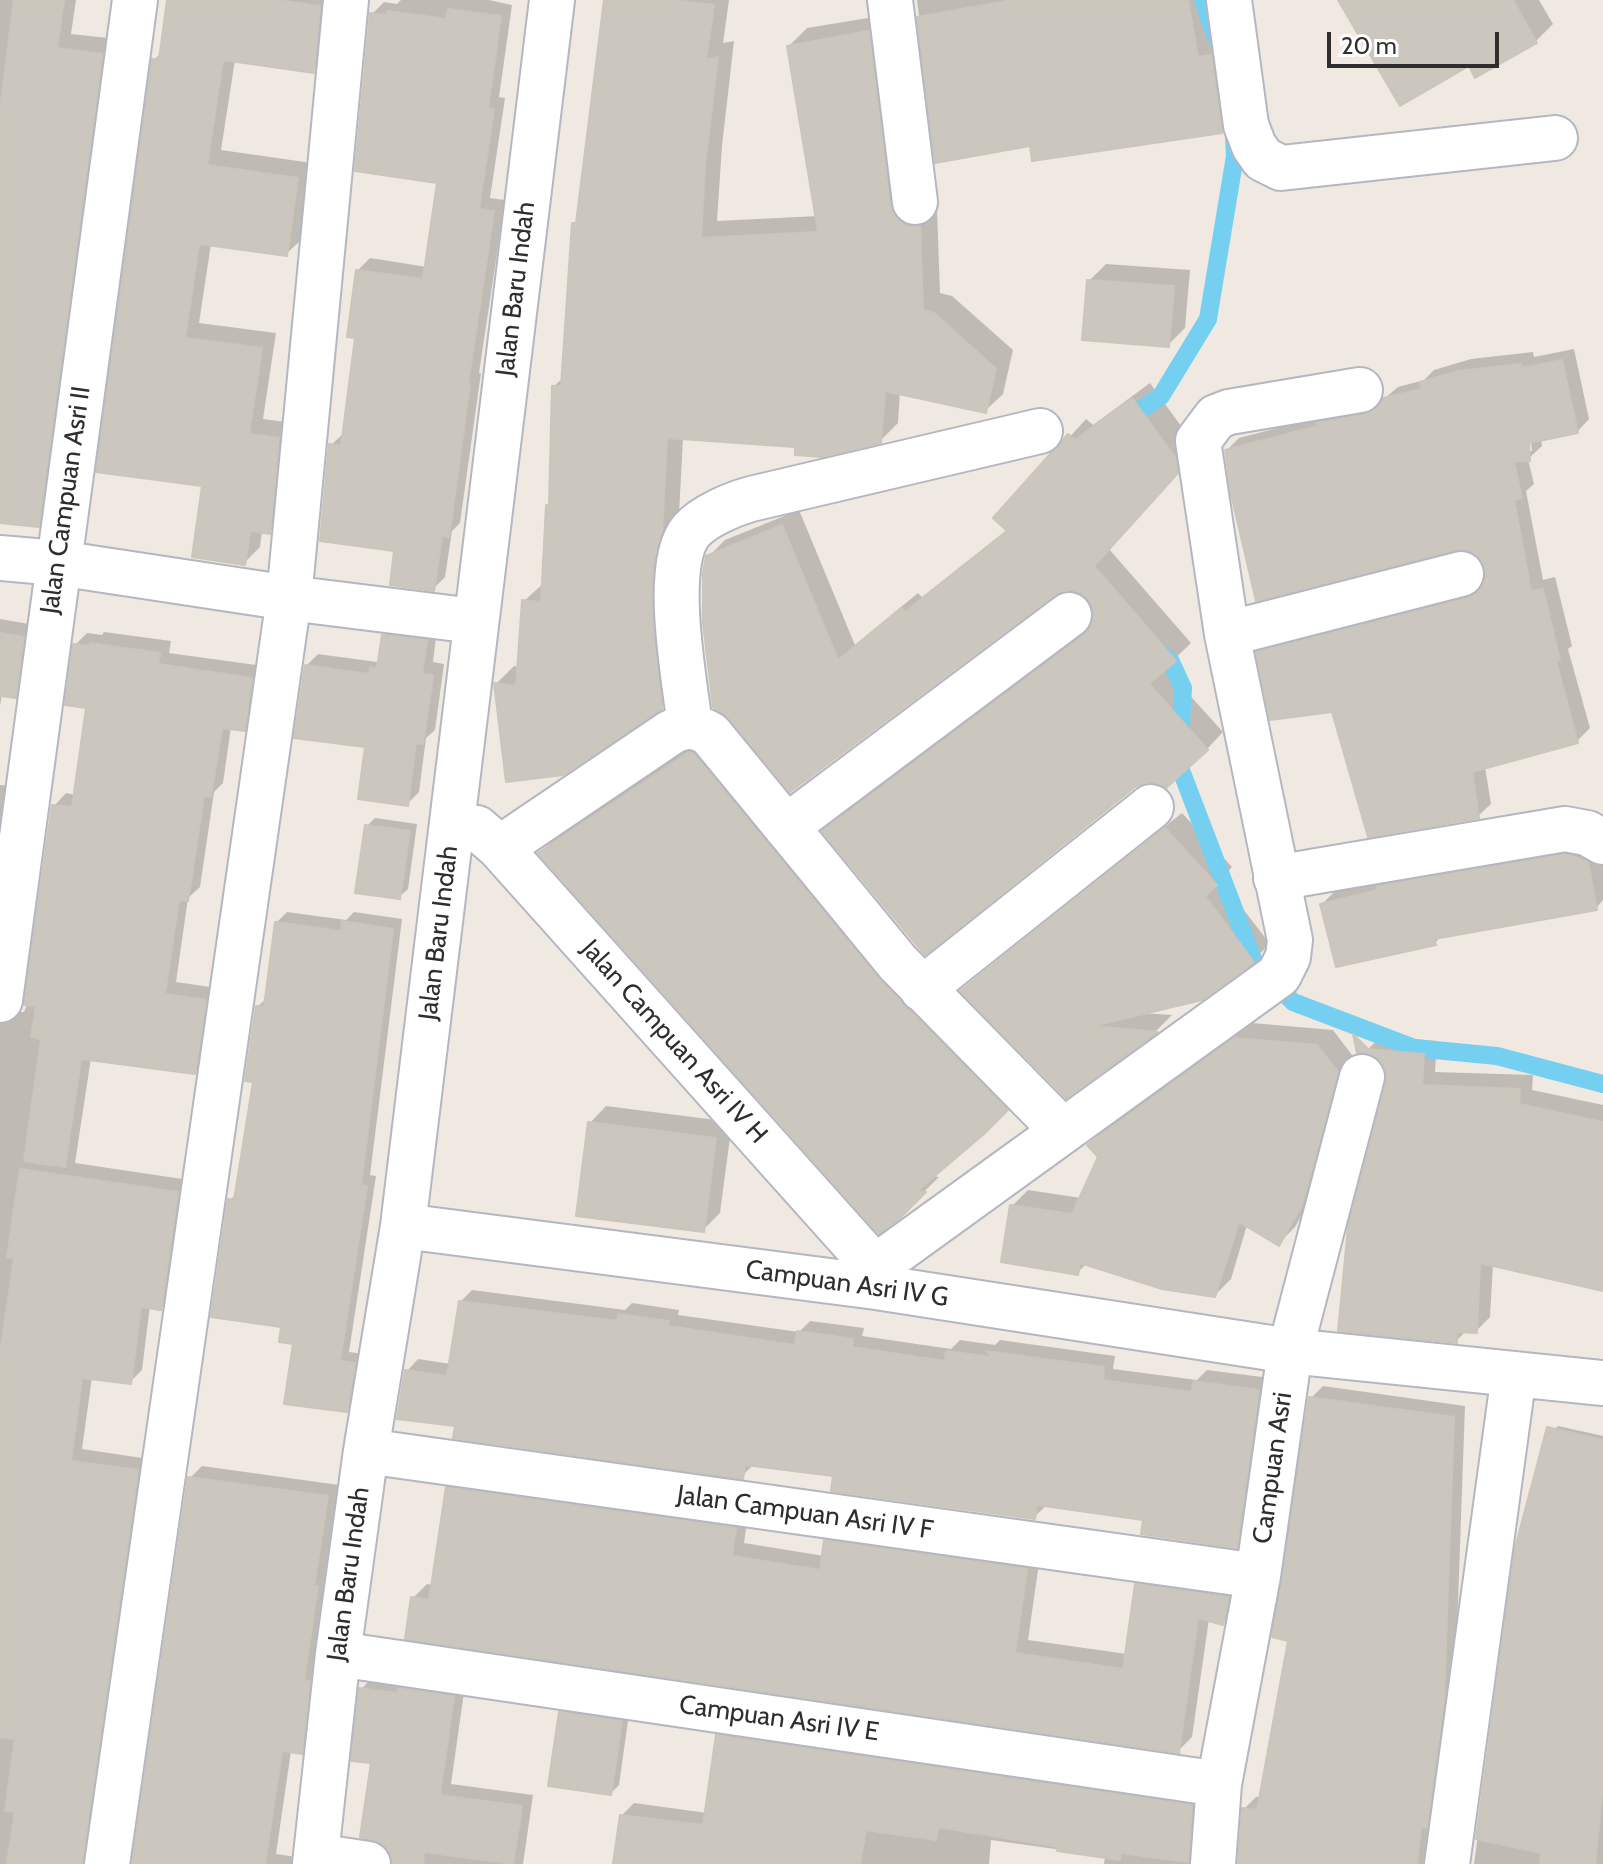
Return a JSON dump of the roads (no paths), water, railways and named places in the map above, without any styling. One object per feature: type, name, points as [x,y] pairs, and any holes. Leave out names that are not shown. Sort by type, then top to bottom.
[{"type":"street","name":"Jalan Campuan Asri II","points":[[0,1000],[135,0]]},
{"type":"street","points":[[107,1864],[289,598],[346,0]]},
{"type":"street","name":"Jalan Baru Indah","points":[[315,1860],[338,1654],[366,1451],[403,1226],[474,621],[552,0]]},
{"type":"street","points":[[890,0],[915,202]]},
{"type":"street","points":[[1229,0],[1246,125],[1263,159],[1281,168],[1555,138]]},
{"type":"street","points":[[875,1277],[1062,1130],[1279,975],[1288,957],[1290,940],[1227,634],[1198,441],[1216,417],[1229,412],[1360,390]]},
{"type":"street","points":[[690,726],[676,603],[680,559],[691,531],[731,505],[751,499],[1040,431]]},
{"type":"street","points":[[0,558],[58,563],[289,598],[474,621]]},
{"type":"street","points":[[1227,634],[1461,574]]},
{"type":"street","points":[[786,827],[1069,615]]},
{"type":"street","points":[[500,848],[670,733],[690,726],[710,734],[898,963],[1062,1130]]},
{"type":"street","points":[[922,989],[1151,807]]},
{"type":"street","name":"Jalan Campuan Asri IV H","points":[[454,809],[500,848],[875,1277]]},
{"type":"street","points":[[1276,878],[1565,829],[1587,833],[1603,842]]},
{"type":"street","name":"Campuan Asri","points":[[1213,1864],[1219,1784],[1290,1351],[1362,1077]]},
{"type":"street","name":"Campuan Asri IV G","points":[[403,1226],[875,1277],[1290,1351],[1603,1383]]},
{"type":"street","points":[[1447,1864],[1514,1374]]},
{"type":"street","name":"Jalan Campuan Asri IV F","points":[[366,1451],[1251,1576]]},
{"type":"street","name":"Campuan Asri IV E","points":[[338,1654],[1219,1784]]},
{"type":"street","points":[[315,1860],[368,1864]]},
{"type":"waterway","points":[[1203,0],[1217,40]]},
{"type":"waterway","points":[[1123,422],[1161,396],[1208,319],[1235,156],[1234,135]]},
{"type":"waterway","points":[[1154,648],[1171,662],[1183,688],[1179,765],[1255,964],[1293,1002],[1414,1048],[1497,1056],[1603,1084]]}]
